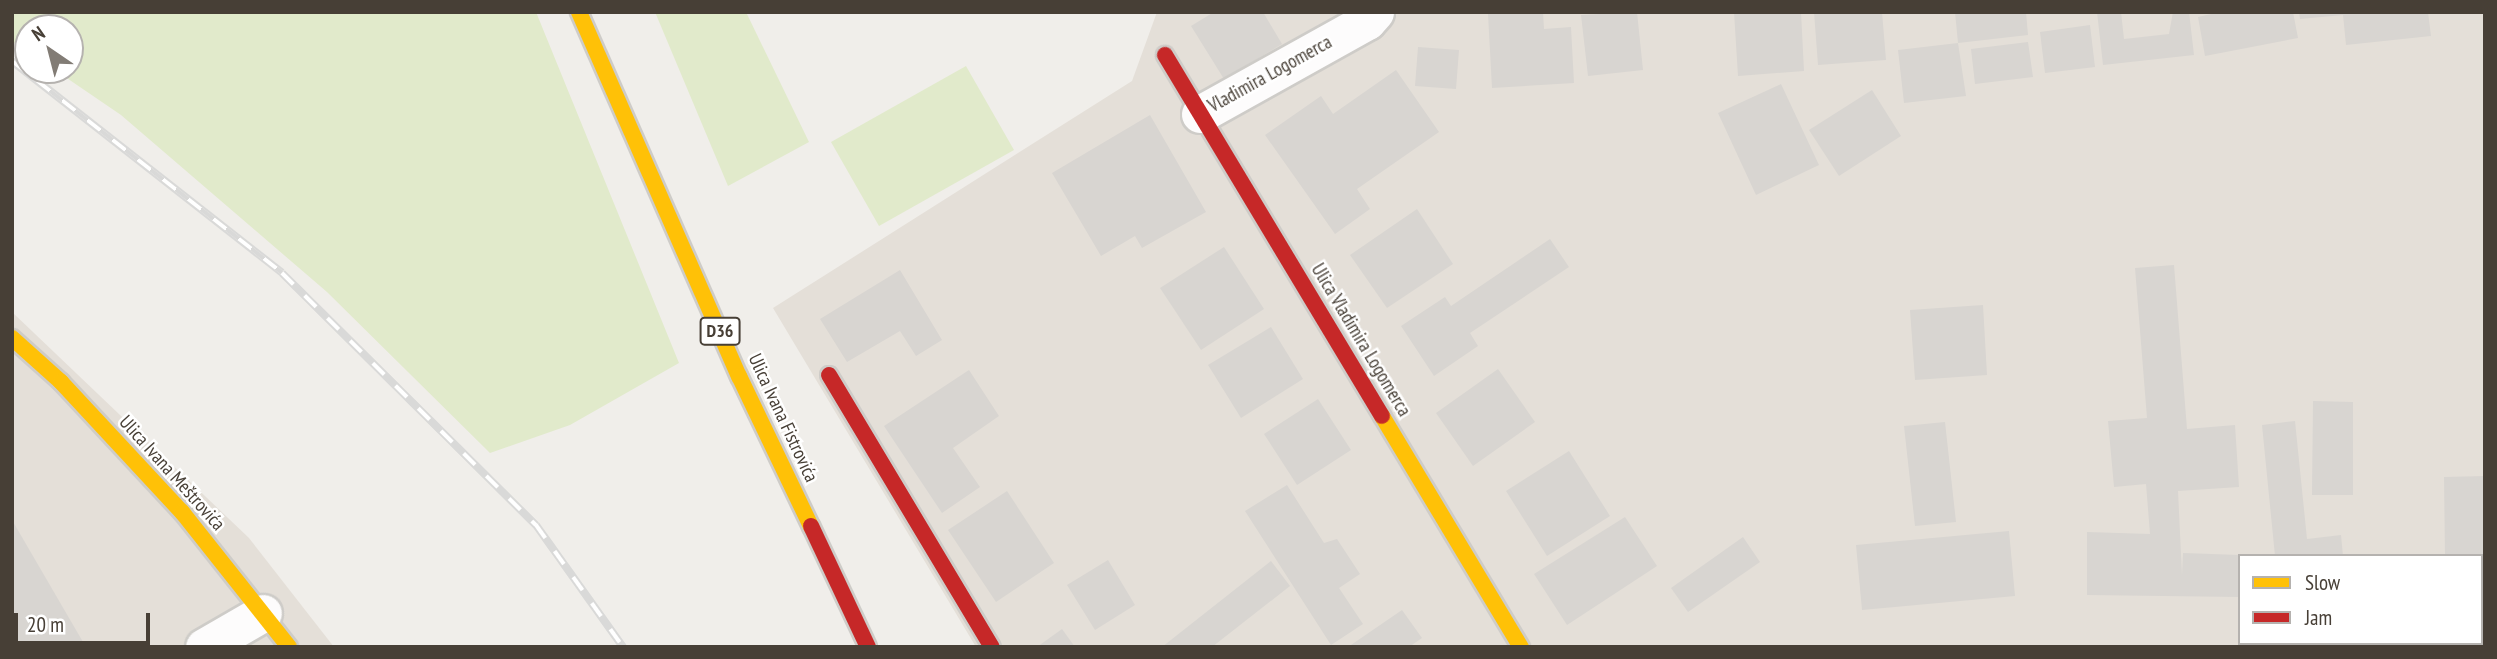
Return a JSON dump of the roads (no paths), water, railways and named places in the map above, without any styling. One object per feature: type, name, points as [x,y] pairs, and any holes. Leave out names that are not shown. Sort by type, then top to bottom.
[{"type":"street","name":"Ulica Ivana Fistrovića","points":[[579,12],[739,376],[868,647]]},
{"type":"street","name":"Vladimira Logomerca","points":[[1200,114],[1367,22],[1376,12]]},
{"type":"street","name":"Ulica Vladimira Logomerca","points":[[1165,55],[1521,647]]},
{"type":"street","name":"Ulica Ivana Meštrovića","points":[[12,338],[61,382],[183,512],[289,647]]},
{"type":"street","points":[[829,375],[992,647]]},
{"type":"street","points":[[204,647],[263,612]]},
{"type":"railway","points":[[12,61],[282,273],[536,525],[623,647]]}]
